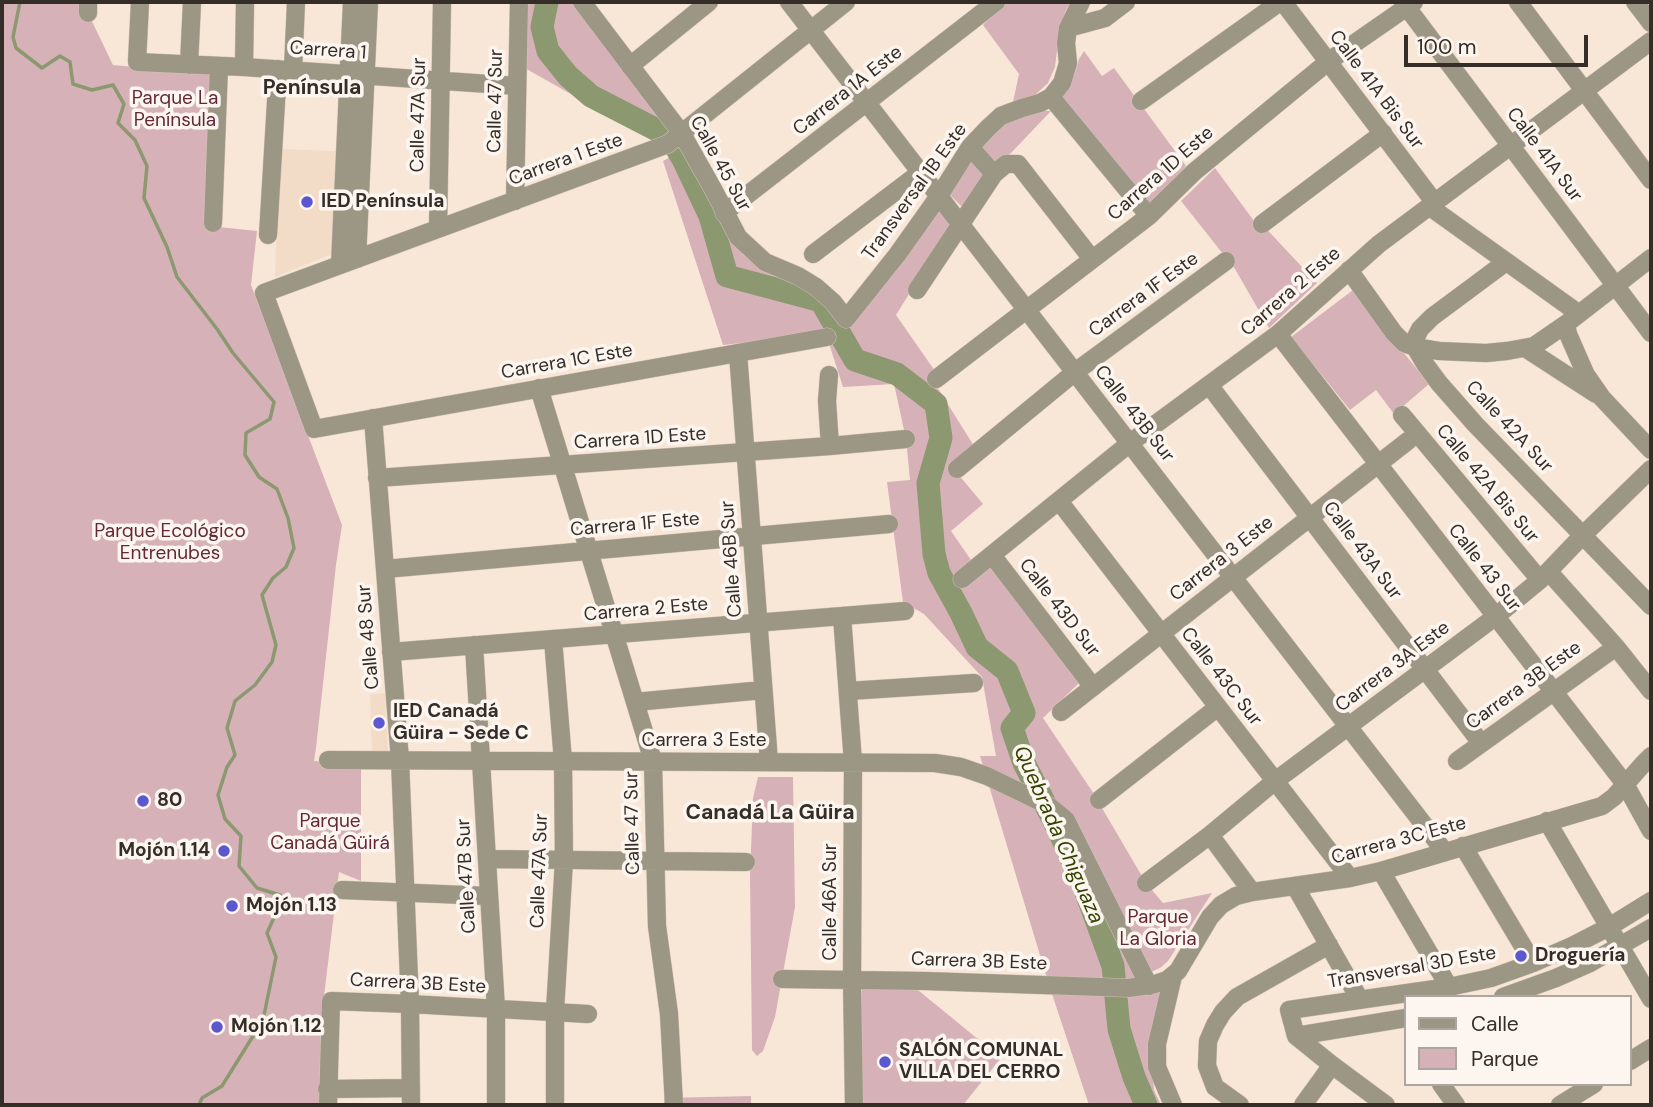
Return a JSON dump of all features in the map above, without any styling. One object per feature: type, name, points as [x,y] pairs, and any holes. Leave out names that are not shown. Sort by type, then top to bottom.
[{"type":"street","name":"Carrera 1","points":[[140,2],[137,62],[285,69],[517,86]]},
{"type":"street","points":[[189,65],[192,2]]},
{"type":"street","points":[[244,67],[245,2]]},
{"type":"street","points":[[268,235],[285,69],[296,2]]},
{"type":"street","points":[[349,262],[357,75],[352,2]]},
{"type":"street","points":[[357,75],[369,2]]},
{"type":"street","name":"Calle 47A Sur","points":[[438,229],[442,2]]},
{"type":"street","name":"Calle 47 Sur","points":[[515,201],[519,2]]},
{"type":"street","name":"Calle 45 Sur","points":[[582,2],[630,66],[675,139],[713,189],[738,237],[765,262],[816,287],[846,319]]},
{"type":"street","points":[[630,66],[709,2]]},
{"type":"street","name":"Calle 43B Sur","points":[[789,2],[1445,852]]},
{"type":"street","name":"Carrera 1 Este","points":[[314,429],[264,293],[675,139],[846,2]]},
{"type":"street","name":"Carrera 1A Este","points":[[724,213],[996,2]]},
{"type":"street","points":[[1081,2],[1068,28],[1067,72],[1051,97],[1149,216]]},
{"type":"street","points":[[1068,28],[1105,18],[1126,2]]},
{"type":"street","points":[[1140,101],[1281,2]]},
{"type":"street","name":"Calle 41A Bis Sur","points":[[1281,2],[1383,133],[1432,205],[1506,262],[1572,319]]},
{"type":"street","points":[[1518,2],[1651,180]]},
{"type":"street","points":[[1635,2],[1651,23]]},
{"type":"street","name":"Carrera 1D Este","points":[[936,379],[1149,216],[1194,172],[1329,61],[1408,3]]},
{"type":"street","name":"Calle 41A Sur","points":[[1408,3],[1651,333]]},
{"type":"street","name":"Carrera 2 Este","points":[[962,579],[1130,443],[1278,334],[1379,244],[1651,41]]},
{"type":"street","points":[[213,223],[219,66]]},
{"type":"street","name":"Transversal 1B Este","points":[[846,319],[897,255],[970,147],[1001,116],[1051,97]]},
{"type":"street","points":[[1262,224],[1383,133]]},
{"type":"street","points":[[970,147],[994,174]]},
{"type":"street","points":[[918,290],[994,174],[1006,164],[1018,164],[1091,259]]},
{"type":"street","points":[[813,254],[920,172]]},
{"type":"street","points":[[1506,262],[1432,317],[1420,329],[1415,347],[1486,354],[1534,346],[1651,258]]},
{"type":"street","name":"Carrera 1F Este","points":[[957,469],[1075,372],[1226,261]]},
{"type":"street","name":"Calle 42A Sur","points":[[1349,271],[1394,333],[1404,343],[1415,347],[1439,383],[1475,424],[1651,606]]},
{"type":"street","points":[[1572,319],[1586,375],[1602,398],[1651,450]]},
{"type":"street","name":"Calle 43 Sur","points":[[1278,334],[1625,784],[1651,831]]},
{"type":"street","name":"Carrera 1C Este","points":[[314,429],[827,337]]},
{"type":"street","points":[[1525,348],[1602,398]]},
{"type":"street","name":"Calle 46B Sur","points":[[737,353],[769,762]]},
{"type":"street","points":[[829,375],[827,401],[830,446]]},
{"type":"street","name":"Calle 43A Sur","points":[[1209,385],[1481,743]]},
{"type":"street","name":"Calle 47 Sur","points":[[540,388],[653,761],[657,926],[669,1014],[674,1105]]},
{"type":"street","name":"Calle 42A Bis Sur","points":[[1402,415],[1545,576],[1616,647],[1651,691]]},
{"type":"street","name":"Calle 48 Sur","points":[[373,418],[400,760],[411,1096]]},
{"type":"street","name":"Carrera 1D Este","points":[[377,478],[906,439]]},
{"type":"street","name":"Carrera 3 Este","points":[[1061,712],[1409,440]]},
{"type":"street","name":"Carrera 3A Este","points":[[1146,883],[1275,781],[1495,617],[1545,576],[1651,469]]},
{"type":"street","name":"Calle 43C Sur","points":[[1059,501],[1350,878]]},
{"type":"street","name":"Carrera 1F Este","points":[[385,569],[889,524]]},
{"type":"street","name":"Calle 43D Sur","points":[[992,555],[1093,687]]},
{"type":"street","name":"Carrera 2 Este","points":[[391,652],[905,611]]},
{"type":"street","name":"Calle 46A Sur","points":[[842,616],[853,762],[853,1105]]},
{"type":"street","name":"Calle 47A Sur","points":[[553,639],[563,761],[564,860],[555,1011],[555,1105]]},
{"type":"street","name":"Calle 47B Sur","points":[[474,645],[496,1009],[496,1105]]},
{"type":"street","name":"Carrera 3B Este","points":[[1457,761],[1616,647]]},
{"type":"street","points":[[848,691],[974,683]]},
{"type":"street","points":[[635,702],[763,690]]},
{"type":"street","points":[[1099,800],[1218,707]]},
{"type":"street","name":"Carrera 3C Este","points":[[1173,976],[1215,910],[1236,896],[1381,871],[1602,806],[1651,757]]},
{"type":"street","name":"Carrera 3 Este","points":[[328,761],[853,762],[948,765],[987,776],[1049,806],[1066,820],[1149,986]]},
{"type":"street","points":[[1547,821],[1651,999]]},
{"type":"street","points":[[1210,835],[1252,892]]},
{"type":"street","points":[[1463,846],[1534,963]]},
{"type":"street","points":[[487,859],[746,862]]},
{"type":"street","points":[[1381,871],[1449,987]]},
{"type":"street","points":[[1295,886],[1360,1000]]},
{"type":"street","points":[[342,890],[489,896]]},
{"type":"street","name":"Transversal 3D Este","points":[[1296,1036],[1289,1010],[1449,987],[1512,972],[1609,927],[1651,901]]},
{"type":"street","points":[[1512,972],[1509,995],[1590,963],[1651,928]]},
{"type":"street","points":[[1240,1105],[1214,1087],[1207,1066],[1206,1052],[1211,1033],[1223,1012],[1237,998],[1329,944]]},
{"type":"street","points":[[1173,976],[1157,1044],[1157,1067],[1173,1105]]},
{"type":"street","name":"Carrera 3B Este","points":[[782,979],[1129,988],[1149,986],[1173,976]]},
{"type":"street","name":"Carrera 3B Este","points":[[328,1097],[331,1001],[588,1014]]},
{"type":"street","points":[[1296,1036],[1403,1024]]},
{"type":"street","points":[[1296,1036],[1387,1105]]},
{"type":"street","points":[[1632,1060],[1651,1048]]},
{"type":"street","points":[[1303,1105],[1332,1065]]},
{"type":"street","points":[[1442,1086],[1456,1105]]},
{"type":"street","points":[[1560,1086],[1568,1103],[1591,1086]]},
{"type":"street","points":[[328,1097],[411,1096]]},
{"type":"shaded area","name":"IED Península","points":[[279,149],[338,151],[335,253],[275,277]]},
{"type":"shaded area","name":"IED Canadá Güira - Sede C","points":[[385,693],[388,752],[372,753],[370,694]]},
{"type":"green space","name":"Parque Ecológico Entrenubes","points":[[2,2],[86,2],[87,11],[113,65],[213,74],[209,226],[257,231],[251,285],[342,525],[314,761],[361,764],[361,881],[339,872],[321,1021],[319,1105],[2,1105]]},
{"type":"green space","points":[[525,2],[580,2],[676,134],[654,141],[523,67]]},
{"type":"green space","points":[[1005,2],[1071,2],[1060,26],[1055,67],[1048,83],[1034,96],[1013,102],[1019,74],[983,25]]},
{"type":"green space","points":[[1084,51],[1102,76],[1114,68],[1186,166],[1148,208],[1059,103]]},
{"type":"green space","points":[[1034,110],[1051,111],[1012,152],[999,163],[993,164],[977,144],[986,132]]},
{"type":"green space","name":"Parque La Gloria","points":[[687,148],[716,209],[743,255],[823,296],[848,327],[936,204],[952,225],[896,315],[935,371],[934,382],[974,446],[953,468],[983,504],[951,531],[980,573],[991,566],[1080,682],[1043,718],[1092,791],[1146,883],[1163,903],[1212,893],[1168,961],[1151,972],[1164,989],[1150,1049],[1154,1090],[1161,1105],[1089,1105],[1049,985],[980,756],[996,756],[982,677],[924,614],[903,602],[887,482],[910,480],[906,439],[894,384],[843,387],[826,334],[723,345],[663,161]]},
{"type":"green space","points":[[969,156],[987,176],[964,209],[946,191]]},
{"type":"green space","points":[[1215,168],[1254,221],[1259,221],[1317,283],[1269,328],[1235,269],[1181,201]]},
{"type":"green space","points":[[1353,290],[1429,384],[1394,414],[1376,390],[1350,410],[1291,337]]},
{"type":"green space","points":[[758,777],[793,777],[795,907],[775,1017],[763,1051],[757,1056],[752,1050],[750,876],[753,798]]},
{"type":"green space","points":[[862,985],[913,986],[1001,1058],[963,1105],[861,1105]]},
{"type":"green space","points":[[751,1096],[751,1105],[664,1105],[664,1098]]},
{"type":"waterway","points":[[20,2],[13,37],[16,48],[42,68],[60,56],[70,62],[73,84],[92,90],[113,85],[124,104],[118,123],[135,140],[147,166],[144,198],[167,247],[177,277],[233,353],[274,402],[270,419],[246,433],[245,455],[259,477],[277,489],[288,518],[294,548],[286,567],[273,578],[262,595],[276,645],[272,662],[255,685],[235,701],[227,728],[235,755],[227,767],[218,795],[225,819],[241,836],[239,866],[257,888],[280,895],[278,909],[267,933],[276,957],[263,1020],[222,1086],[202,1098],[199,1105]]},
{"type":"waterway","name":"Quebrada Chiguaza","points":[[547,2],[542,27],[548,51],[568,76],[591,96],[657,130],[675,146],[710,216],[727,276],[821,301],[855,360],[897,374],[936,404],[941,438],[928,483],[934,554],[939,573],[977,647],[1007,671],[1024,713],[1012,728],[1024,763],[1083,884],[1113,966],[1119,1029],[1146,1105]]},
{"type":"place","name":"IED Península","points":[[307,202]]},
{"type":"place","name":"IED Canadá Güira - Sede C","points":[[379,723]]},
{"type":"place","name":"80","points":[[143,801]]},
{"type":"place","name":"Mojón 1.14","points":[[224,851]]},
{"type":"place","name":"Mojón 1.13","points":[[232,906]]},
{"type":"place","name":"Droguería","points":[[1521,956]]},
{"type":"place","name":"Mojón 1.12","points":[[217,1027]]},
{"type":"place","name":"SALÓN COMUNAL VILLA DEL CERRO","points":[[885,1062]]},
{"type":"district","name":"Península","points":[[312,88]]},
{"type":"district","name":"Canadá La Güira","points":[[770,813]]},
{"type":"park label","name":"Parque La Península","points":[[175,110]]},
{"type":"park label","name":"Parque Canadá Güirá","points":[[330,833]]}]
